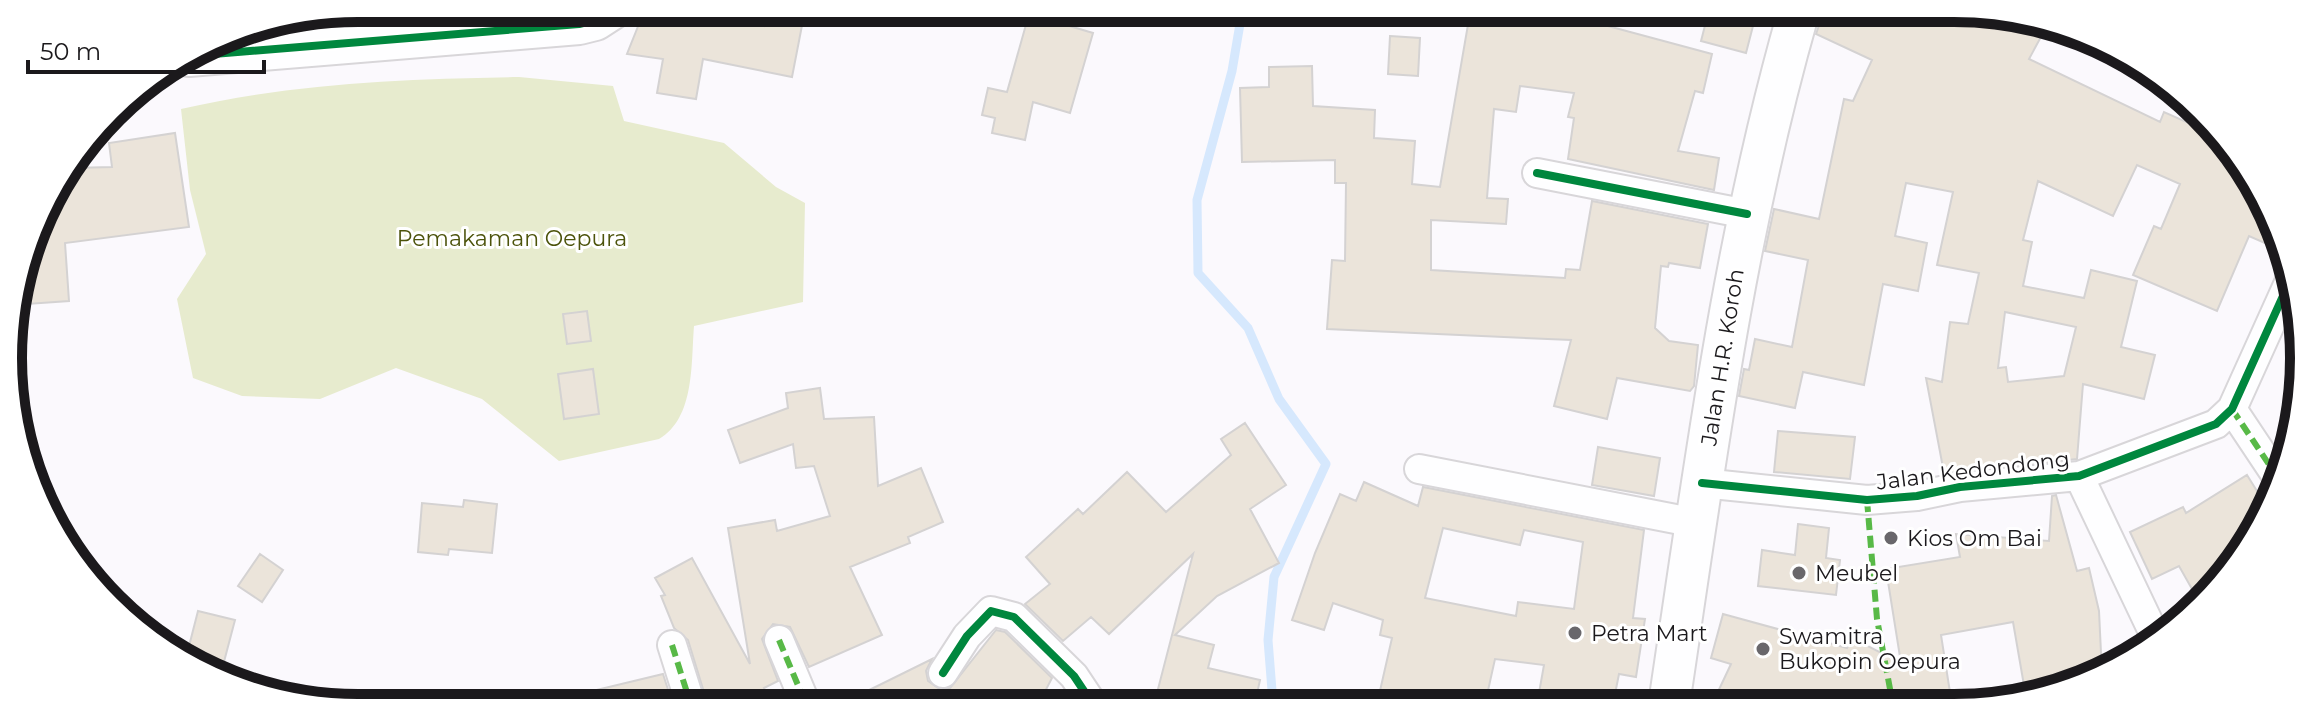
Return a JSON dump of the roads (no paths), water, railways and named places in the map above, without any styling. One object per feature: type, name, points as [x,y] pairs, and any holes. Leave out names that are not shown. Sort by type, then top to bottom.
[{"type":"main road","points":[[216,54],[587,22]]},
{"type":"main road","name":"Jalan H.R. Koroh","points":[[1670,694],[1724,332],[1747,214],[1796,22]]},
{"type":"street","points":[[1537,173],[1747,214]]},
{"type":"street","points":[[2271,468],[2232,409],[2284,293]]},
{"type":"street","name":"Jalan Kedondong","points":[[1702,483],[1867,500],[2079,476],[2147,448],[2198,433],[2216,424],[2232,409]]},
{"type":"street","points":[[1419,469],[1696,523]]},
{"type":"street","points":[[2079,476],[2152,630]]},
{"type":"street","points":[[943,673],[967,636],[991,611],[1014,617],[1074,676],[1086,694]]},
{"type":"street","points":[[779,640],[802,694]]},
{"type":"street","points":[[672,645],[687,694]]},
{"type":"waterway","points":[[1240,22],[1232,71],[1197,200],[1198,273],[1248,328],[1279,399],[1326,464],[1274,577],[1268,640],[1272,694]]},
{"type":"place","name":"Kios Om Bai","points":[[1891,538]]},
{"type":"place","name":"Meubel","points":[[1799,573]]},
{"type":"place","name":"Petra Mart","points":[[1575,633]]},
{"type":"place","name":"Swamitra Bukopin Oepura","points":[[1763,649]]},
{"type":"park label","name":"Pemakaman Oepura","points":[[512,238]]}]
